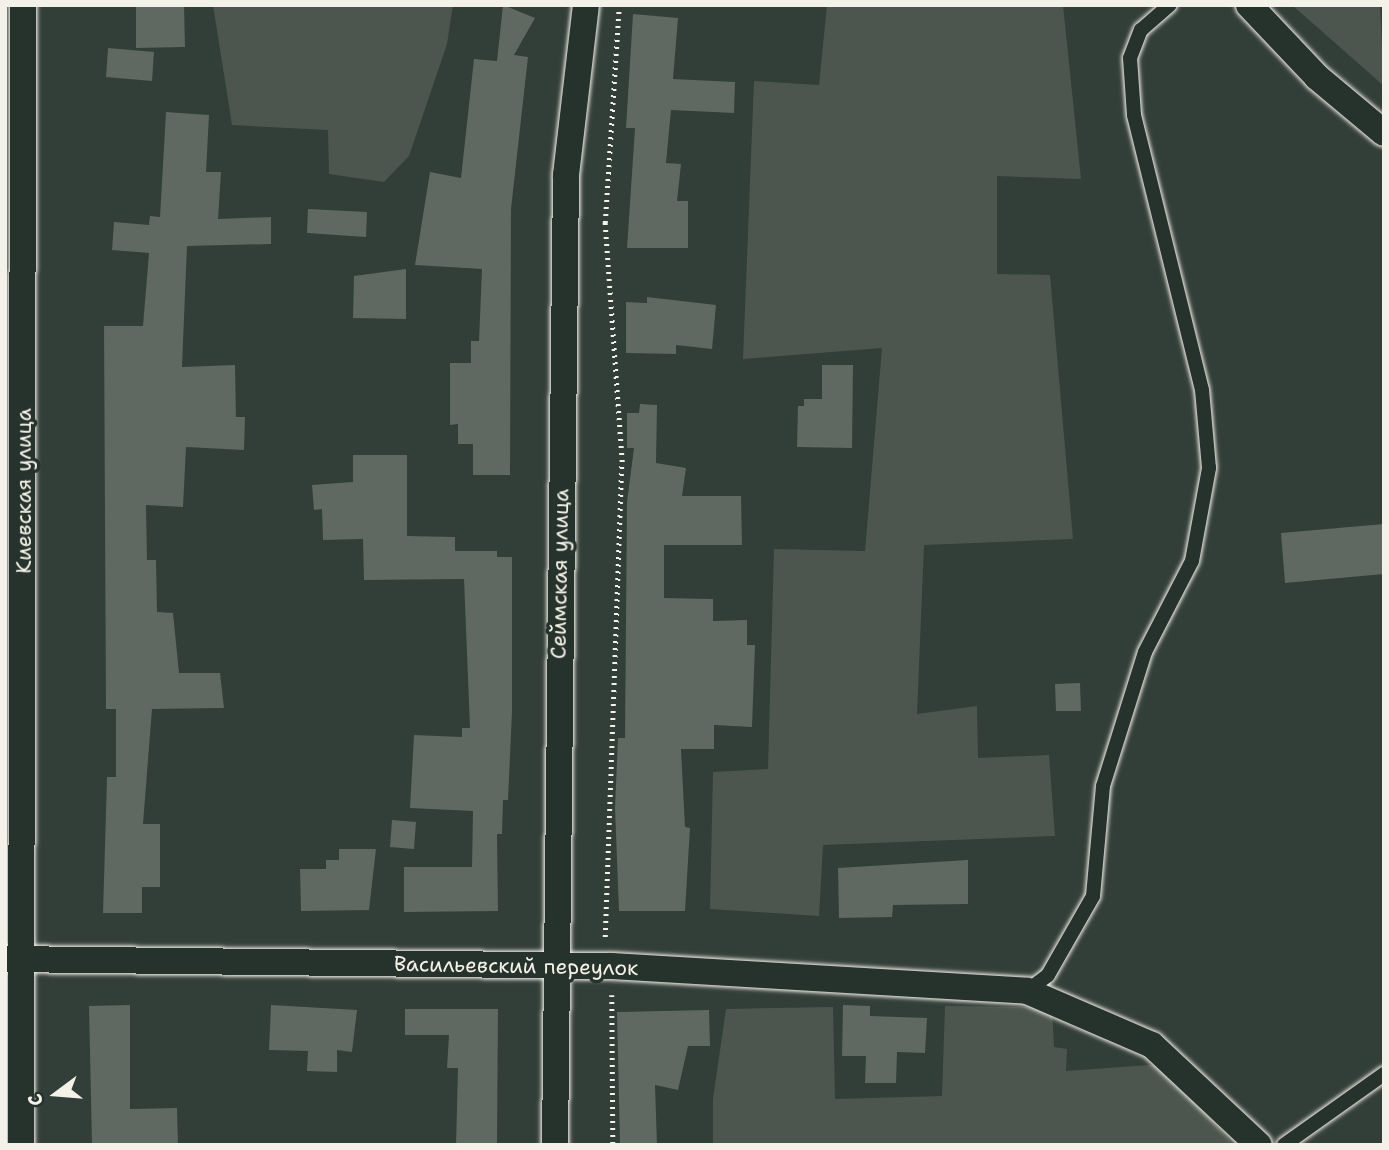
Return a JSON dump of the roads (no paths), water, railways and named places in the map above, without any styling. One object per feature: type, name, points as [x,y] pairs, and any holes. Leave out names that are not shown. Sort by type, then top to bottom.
[{"type":"street","name":"Киевская улица","points":[[21,1145],[13,959],[23,5]]},
{"type":"street","name":"Сеймская улица","points":[[555,1145],[554,965],[566,175],[586,5]]},
{"type":"street","points":[[1246,8],[1384,133]]},
{"type":"street","name":"Васильевский переулок","points":[[13,959],[612,966],[1027,991],[1152,1045],[1259,1145]]},
{"type":"lane","points":[[1027,991],[1048,975],[1093,896],[1103,786],[1145,652],[1192,561],[1209,468],[1202,390],[1134,115],[1130,58],[1142,30],[1170,5]]},
{"type":"lane","points":[[1284,1145],[1384,1074]]}]
